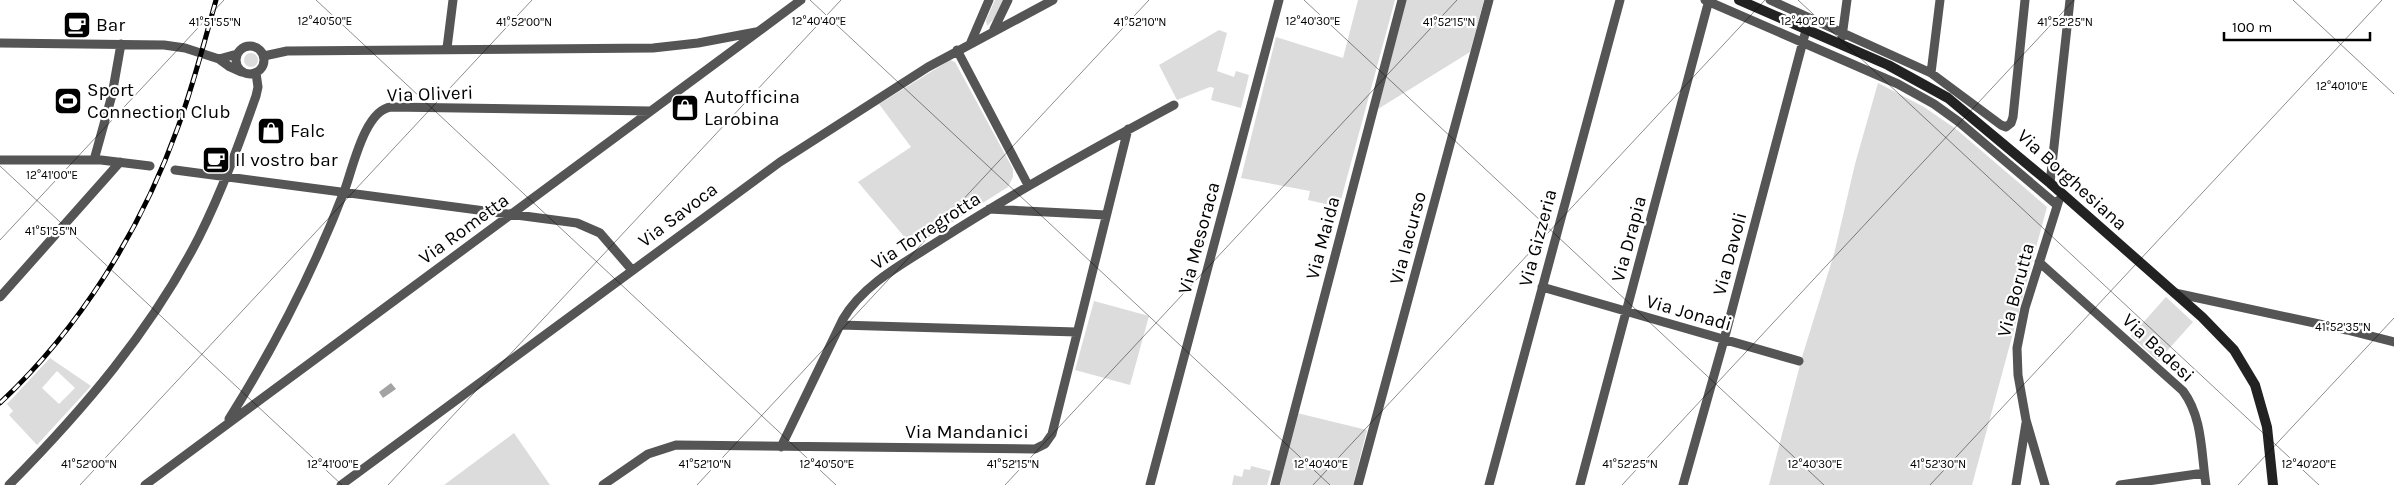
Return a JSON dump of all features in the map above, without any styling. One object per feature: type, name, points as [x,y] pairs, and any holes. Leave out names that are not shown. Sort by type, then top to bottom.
[{"type":"street","points":[[447,48],[453,0]]},
{"type":"street","name":"Via Rometta","points":[[145,485],[801,0]]},
{"type":"street","points":[[971,42],[988,0]]},
{"type":"street","points":[[994,29],[1008,0]]},
{"type":"street","name":"Via Savoca","points":[[341,485],[780,162],[893,88],[957,50],[994,29],[1053,0]]},
{"type":"street","name":"Via Mesoraca","points":[[1150,485],[1279,0]]},
{"type":"street","name":"Via Maida","points":[[1274,485],[1402,0]]},
{"type":"street","name":"Via Iacurso","points":[[1358,485],[1489,0]]},
{"type":"street","name":"Via Gizzeria","points":[[1489,485],[1620,0]]},
{"type":"street","name":"Via Borghesiana","points":[[1739,0],[1904,72],[1948,98],[2050,183],[2175,293],[2225,339],[2241,359],[2255,385],[2267,427],[2273,485]]},
{"type":"street","name":"Via Borghesiana","points":[[1770,0],[1931,73],[2001,125],[2009,126],[2013,117],[2025,0]]},
{"type":"street","points":[[1841,45],[1847,0]]},
{"type":"street","points":[[1931,73],[1940,0]]},
{"type":"street","points":[[2050,183],[2070,0]]},
{"type":"street","name":"Via Borghesiana","points":[[1707,1],[1803,41],[1898,84],[1934,104],[1959,122],[2057,205]]},
{"type":"street","name":"Via Drapia","points":[[1580,485],[1627,312],[1707,1]]},
{"type":"street","name":"Via Davoli","points":[[1683,485],[1724,340],[1806,30]]},
{"type":"street","points":[[264,56],[287,51],[447,48],[610,50],[653,48],[688,45],[759,31]]},
{"type":"street","points":[[0,43],[175,46],[219,59],[230,67],[251,74],[256,73],[263,66],[264,56],[259,48],[249,46],[244,47],[237,54],[219,59]]},
{"type":"street","points":[[94,160],[112,95],[121,44]]},
{"type":"street","points":[[957,50],[1028,184]]},
{"type":"street","points":[[237,54],[236,64],[242,72]]},
{"type":"street","points":[[1898,84],[1904,72]]},
{"type":"street","points":[[9,485],[85,404],[138,337],[191,253],[226,179],[256,96],[258,82],[256,73]]},
{"type":"street","name":"Via Torregrotta","points":[[781,447],[840,326],[853,304],[872,286],[1028,184],[1174,105]]},
{"type":"street","name":"Via Oliveri","points":[[226,424],[297,302],[343,193],[369,125],[378,112],[384,108],[652,111]]},
{"type":"street","name":"Via Mandanici","points":[[603,485],[637,460],[664,447],[686,445],[1040,448],[1048,442],[1052,434],[1128,130]]},
{"type":"street","points":[[0,160],[94,160],[150,166]]},
{"type":"street","points":[[0,297],[120,162]]},
{"type":"street","points":[[175,170],[226,179],[572,223],[591,228],[603,236],[632,270]]},
{"type":"street","name":"Via Borutta","points":[[2045,485],[2026,420],[2018,375],[2017,348],[2022,317],[2061,193]]},
{"type":"street","points":[[989,209],[1106,214]]},
{"type":"street","name":"Via Badesi","points":[[2038,262],[2183,391],[2193,407],[2198,421],[2206,485]]},
{"type":"street","name":"Via Jonadi","points":[[1542,287],[1799,361]]},
{"type":"street","points":[[2175,293],[2394,342]]},
{"type":"street","points":[[840,326],[1077,332]]},
{"type":"street","points":[[2016,485],[2026,420]]},
{"type":"street","points":[[2120,485],[2204,473]]},
{"type":"shaded area","points":[[995,0],[1004,0],[994,19],[987,26],[986,20]]},
{"type":"shaded area","points":[[1358,0],[1395,0],[1339,207],[1308,200],[1310,191],[1241,178],[1276,37],[1343,58]]},
{"type":"shaded area","points":[[1406,0],[1484,0],[1470,52],[1378,109]]},
{"type":"shaded area","points":[[1219,30],[1227,33],[1217,71],[1234,77],[1236,71],[1249,75],[1241,108],[1211,100],[1214,88],[1210,87],[1177,100],[1159,65]]},
{"type":"shaded area","points":[[248,53],[254,53],[258,60],[254,67],[248,67],[244,63],[244,57]]},
{"type":"shaded area","points":[[950,60],[955,62],[1013,169],[1013,177],[1008,187],[913,247],[858,182],[911,147],[879,104]]},
{"type":"shaded area","points":[[1878,83],[1924,107],[1956,129],[2047,207],[1972,485],[1769,485],[1802,357],[1834,254],[1855,164]]},
{"type":"shaded area","points":[[2166,297],[2193,322],[2158,361],[2131,336]]},
{"type":"shaded area","points":[[1094,301],[1149,316],[1130,385],[1075,370]]},
{"type":"shaded area","points":[[50,358],[91,386],[37,445],[9,415],[13,411],[7,404]],"holes":[[[57,371],[75,388],[59,404],[42,388]]]},
{"type":"shaded area","points":[[391,383],[396,389],[383,398],[379,392]]},
{"type":"shaded area","points":[[1297,413],[1367,430],[1353,485],[1280,485]]},
{"type":"shaded area","points":[[514,433],[550,485],[444,485]]},
{"type":"shaded area","points":[[1251,466],[1271,471],[1267,485],[1232,485],[1234,475],[1242,477],[1244,469],[1250,470]]},
{"type":"railway","points":[[0,403],[29,374],[82,310],[127,240],[146,203],[178,127],[216,0]]},
{"type":"place","name":"Bar","points":[[77,25]]},
{"type":"place","name":"Sport Connection Club","points":[[68,101]]},
{"type":"place","name":"Autofficina Larobina","points":[[685,108]]},
{"type":"place","name":"Falc","points":[[271,131]]},
{"type":"place","name":"Il vostro bar","points":[[216,160]]}]
